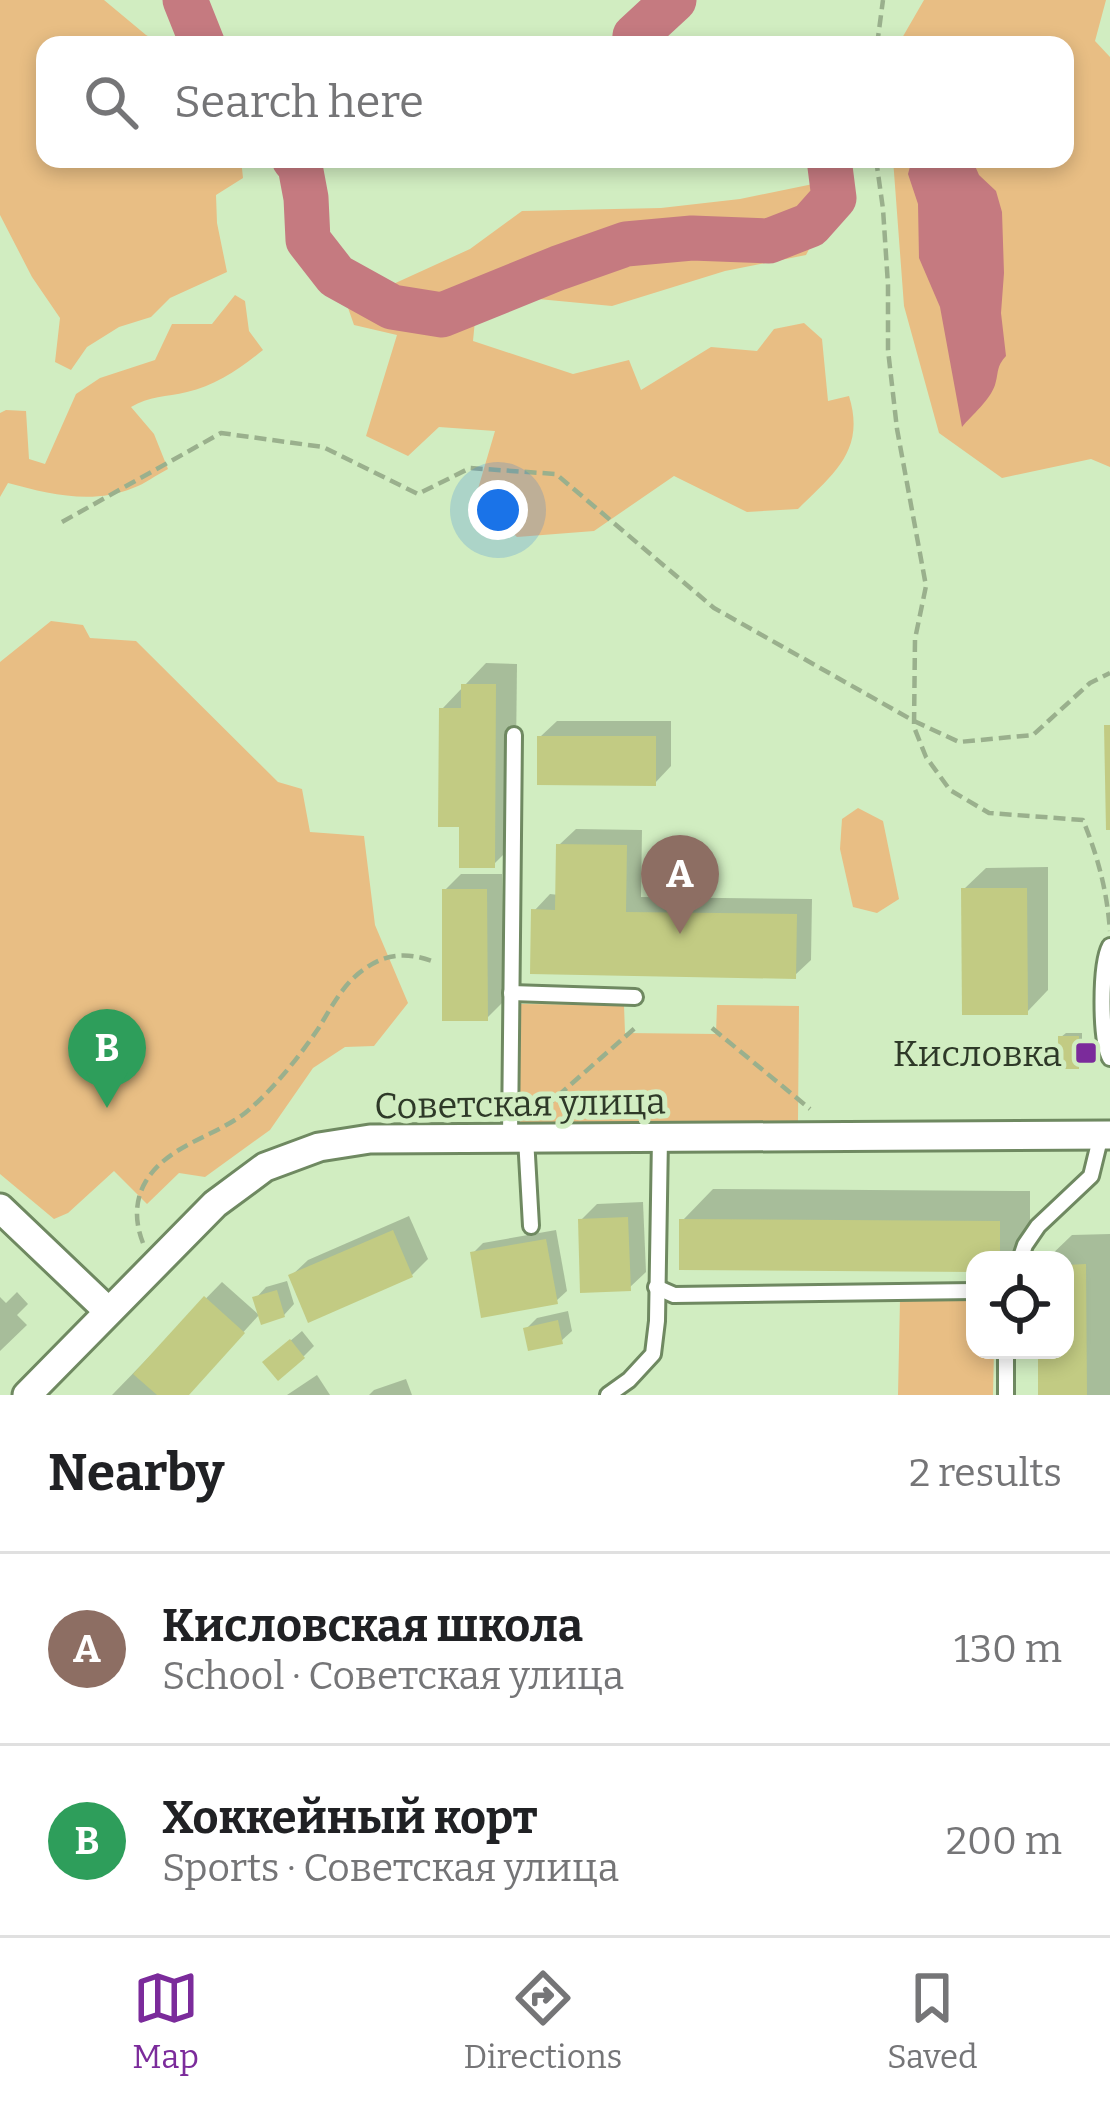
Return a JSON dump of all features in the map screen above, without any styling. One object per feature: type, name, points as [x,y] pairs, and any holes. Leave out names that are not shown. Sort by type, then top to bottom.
[{"type":"street","name":"Советская улица","points":[[27,1395],[215,1204],[265,1167],[320,1147],[370,1139],[1105,1135]]},
{"type":"street","points":[[0,1208],[108,1311]]},
{"type":"lane","points":[[514,735],[511,993],[518,1138],[531,1226]]},
{"type":"lane","points":[[1110,946],[1104,962],[1104,1044],[1110,1058]]},
{"type":"lane","points":[[511,993],[635,997]]},
{"type":"lane","points":[[1023,1251],[1038,1226],[1091,1176],[1105,1135]]},
{"type":"lane","points":[[608,1395],[653,1354],[658,1321],[660,1138]]},
{"type":"lane","points":[[656,1287],[674,1295],[966,1291]]},
{"type":"lane","points":[[1006,1359],[1006,1395]]},
{"type":"path","points":[[878,36],[884,0]]},
{"type":"path","points":[[877,168],[897,429],[926,586],[915,639],[914,721],[926,757],[950,790],[989,813],[1083,820],[1108,896],[1110,932]]},
{"type":"path","points":[[62,522],[221,433],[323,447],[418,494],[470,468],[556,474],[714,608],[959,742],[1034,735],[1090,683],[1110,673]]},
{"type":"path","points":[[154,1264],[136,1223],[137,1206],[146,1181],[161,1163],[229,1124],[261,1098],[357,973],[397,955],[411,953],[432,961]]},
{"type":"path","points":[[544,1108],[635,1028]]},
{"type":"path","points":[[712,1028],[810,1108]]},
{"type":"shaded area","points":[[0,0],[104,0],[148,36],[36,36],[36,168],[242,168],[243,178],[216,195],[227,272],[170,298],[151,317],[119,327],[87,347],[71,370],[55,362],[60,318],[0,215]]},
{"type":"shaded area","points":[[924,0],[1106,0],[1095,41],[1110,57],[1110,467],[1091,459],[1002,478],[939,433],[904,306],[894,168],[1074,168],[1074,36],[903,36]]},
{"type":"shaded area","points":[[910,168],[976,168],[996,191],[1002,212],[1001,313],[1006,356],[989,396],[962,427],[940,307],[919,258],[918,204]]},
{"type":"shaded area","points":[[818,183],[836,198],[806,255],[725,271],[612,306],[517,297],[476,310],[473,341],[573,374],[629,360],[641,390],[711,347],[757,351],[774,329],[804,323],[822,339],[828,401],[849,396],[853,432],[843,460],[798,509],[747,512],[674,476],[594,531],[517,537],[475,499],[495,431],[439,427],[408,456],[366,436],[397,335],[354,325],[346,302],[470,249],[522,211],[661,208]]},
{"type":"shaded area","points":[[235,295],[245,301],[249,331],[263,350],[208,385],[131,407],[154,434],[168,469],[137,486],[102,496],[55,494],[8,483],[0,497],[0,413],[26,411],[29,459],[45,464],[76,394],[100,378],[155,360],[172,324],[212,324]]},
{"type":"shaded area","points":[[51,621],[83,625],[90,638],[136,641],[278,782],[302,789],[310,832],[364,836],[375,925],[408,1003],[374,1046],[345,1047],[313,1068],[270,1130],[205,1177],[179,1173],[147,1204],[114,1171],[68,1213],[54,1219],[0,1174],[0,662]]},
{"type":"shaded area","points":[[858,808],[883,821],[899,899],[877,913],[853,907],[840,849],[842,819]]},
{"type":"shaded area","points":[[520,1004],[624,1005],[625,1033],[716,1034],[717,1005],[799,1006],[798,1121],[519,1124]]},
{"type":"shaded area","points":[[900,1299],[966,1300],[966,1359],[994,1359],[993,1395],[898,1395]]},
{"type":"building","points":[[461,684],[496,684],[495,868],[459,868],[459,827],[438,827],[439,708],[461,708]]},
{"type":"building","points":[[1104,725],[1110,725],[1110,830],[1106,830]]},
{"type":"building","points":[[537,736],[656,736],[656,786],[537,785]]},
{"type":"building","points":[[556,844],[627,845],[626,912],[797,914],[796,979],[530,974],[531,909],[555,910]]},
{"type":"building","points":[[961,888],[1027,888],[1028,1015],[962,1015]]},
{"type":"building","points":[[442,889],[487,889],[488,1021],[442,1021]]},
{"type":"building","points":[[1058,1036],[1079,1036],[1079,1069],[1058,1069]]},
{"type":"building","points":[[628,1217],[631,1291],[580,1293],[578,1219]]},
{"type":"building","points":[[679,1219],[1000,1221],[1000,1251],[966,1251],[966,1272],[679,1270]]},
{"type":"building","points":[[393,1230],[413,1277],[308,1323],[288,1275]]},
{"type":"building","points":[[546,1239],[558,1304],[481,1318],[470,1252]]},
{"type":"building","points":[[1086,1264],[1087,1395],[1038,1395],[1038,1359],[1074,1359],[1074,1265]]},
{"type":"building","points":[[277,1290],[285,1317],[261,1325],[252,1297]]},
{"type":"building","points":[[204,1296],[245,1333],[189,1395],[157,1395],[133,1374]]},
{"type":"building","points":[[558,1320],[563,1344],[528,1351],[523,1328]]},
{"type":"building","points":[[290,1339],[305,1358],[278,1381],[262,1362]]},
{"type":"waterway","name":"Кисловка","points":[[185,0],[199,36]]},
{"type":"waterway","name":"Кисловка","points":[[635,36],[674,0]]},
{"type":"waterway","points":[[300,168],[308,240],[336,276],[392,307],[442,315],[626,244],[692,238],[769,241],[810,225],[834,198],[830,168]]},
{"type":"place","name":"Кисловская школа","points":[[680,934]]},
{"type":"place","name":"Кисловка","points":[[1086,1053]]},
{"type":"place","name":"Хоккейный корт","points":[[107,1108]]}]
